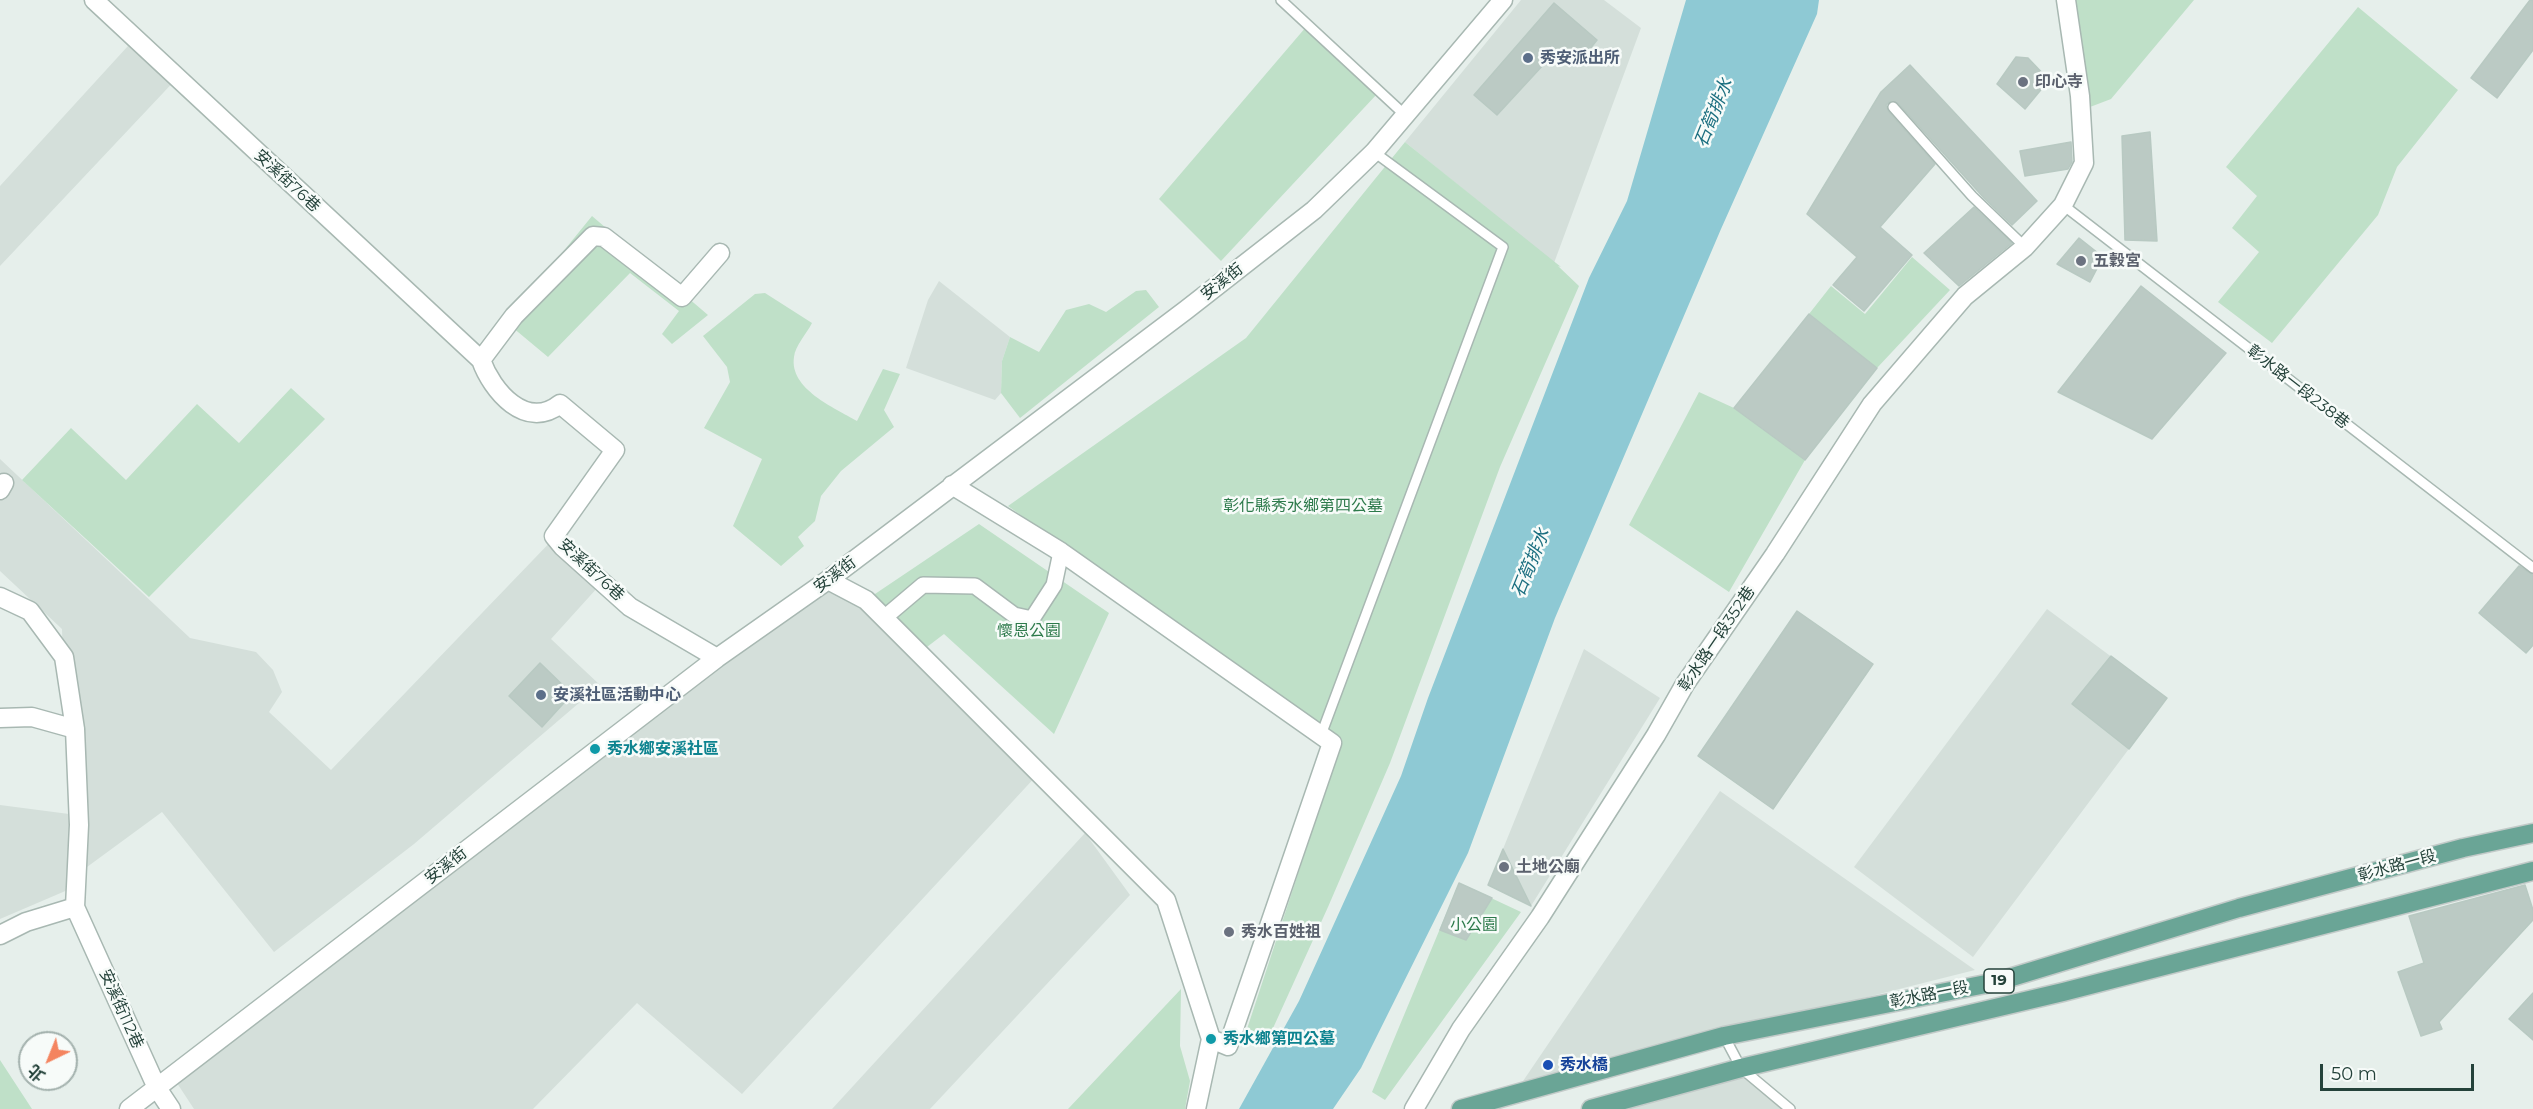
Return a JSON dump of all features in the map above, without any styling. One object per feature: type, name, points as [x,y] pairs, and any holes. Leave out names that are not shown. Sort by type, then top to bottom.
[{"type":"main road","name":"彰水路一段","points":[[1461,1109],[1725,1036],[1996,982],[2240,908],[2452,851],[2533,833]]},
{"type":"main road","name":"彰水路一段","points":[[1591,1109],[1741,1068],[2063,992],[2530,876]]},
{"type":"street","name":"安溪街76巷","points":[[94,0],[481,360],[487,378],[498,392],[515,406],[529,412],[551,412],[560,404],[615,450],[554,536],[563,547],[630,607],[717,658]]},
{"type":"street","name":"安溪街","points":[[129,1109],[717,658],[828,580],[1314,210],[1374,152],[1503,0]]},
{"type":"street","name":"彰水路一段352巷","points":[[1414,1109],[1461,1029],[1546,908],[1656,735],[1685,684],[1775,554],[1872,404],[1965,296],[2025,247],[2063,205],[2084,163],[2080,96],[2066,0]]},
{"type":"street","points":[[481,360],[514,316],[593,236],[604,237],[682,297],[720,254]]},
{"type":"street","points":[[952,485],[1061,552],[1332,742],[1227,1046],[1211,1039]]},
{"type":"street","points":[[885,618],[923,585],[933,585],[975,586],[1014,615],[1032,619],[1054,585],[1061,552]]},
{"type":"street","points":[[828,580],[866,600],[1166,900],[1211,1039],[1196,1109]]},
{"type":"street","name":"安溪街112巷","points":[[0,597],[30,611],[64,657],[75,729],[79,825],[75,908],[157,1088],[171,1109]]},
{"type":"street","points":[[0,718],[32,717],[75,729]]},
{"type":"street","points":[[0,935],[26,922],[75,908]]},
{"type":"lane","points":[[1281,0],[1406,116]]},
{"type":"lane","points":[[1893,107],[1972,196],[2025,247]]},
{"type":"lane","points":[[1321,735],[1503,247],[1374,152]]},
{"type":"lane","name":"彰水路一段238巷","points":[[2063,205],[2533,568]]},
{"type":"lane","points":[[1725,1036],[1741,1068],[1790,1109]]},
{"type":"shaded area","name":"秀安派出所","points":[[1521,0],[1604,0],[1641,28],[1554,263],[1405,142]]},
{"type":"shaded area","points":[[138,35],[180,75],[0,266],[0,186]]},
{"type":"shaded area","points":[[939,281],[1010,337],[1002,361],[1001,393],[995,400],[906,368],[928,300]]},
{"type":"shaded area","points":[[0,459],[190,638],[256,652],[273,670],[282,692],[269,712],[331,770],[558,534],[608,576],[551,639],[600,685],[414,844],[274,952],[162,812],[87,867],[77,710],[64,696],[62,629],[0,571]]},
{"type":"shaded area","points":[[827,574],[1038,774],[742,1094],[637,1003],[533,1109],[194,1109],[175,1080]]},
{"type":"shaded area","points":[[2047,609],[2167,698],[1973,957],[1854,867]]},
{"type":"shaded area","points":[[1584,649],[1660,698],[1531,906],[1503,849]]},
{"type":"shaded area","points":[[1720,791],[1975,970],[1521,1084]]},
{"type":"shaded area","points":[[0,805],[69,814],[70,889],[0,919]]},
{"type":"shaded area","points":[[1085,833],[1130,895],[930,1109],[832,1109]]},
{"type":"shaded area","points":[[1746,1074],[1789,1109],[1622,1109]]},
{"type":"green space","points":[[2073,0],[2194,0],[2111,99],[2090,107]]},
{"type":"green space","points":[[2358,7],[2458,90],[2397,167],[2378,215],[2272,343],[2218,302],[2259,252],[2232,228],[2257,196],[2226,167]]},
{"type":"green space","points":[[1306,27],[1377,94],[1221,261],[1159,199]]},
{"type":"green space","name":"彰化縣秀水鄉第四公墓","points":[[1405,142],[1561,267],[1558,266],[1579,286],[1500,467],[1390,763],[1269,1037],[1247,1029],[1342,740],[1008,506],[1246,338]]},
{"type":"green space","points":[[592,216],[708,315],[672,344],[662,334],[679,311],[630,273],[548,357],[506,322]]},
{"type":"green space","points":[[1912,257],[1950,290],[1877,368],[1809,314],[1831,286],[1865,314]]},
{"type":"green space","points":[[1146,290],[1159,307],[1020,418],[1001,393],[1002,361],[1010,337],[1039,352],[1066,310],[1089,304],[1106,312],[1136,291]]},
{"type":"green space","points":[[765,293],[812,323],[797,348],[794,368],[806,388],[826,403],[857,421],[883,369],[900,374],[884,410],[894,427],[841,471],[821,496],[815,521],[798,537],[804,546],[781,566],[733,526],[762,459],[704,428],[730,382],[727,367],[703,336],[755,294]]},
{"type":"green space","points":[[291,388],[325,419],[149,597],[22,480],[71,428],[126,480],[197,404],[239,443]]},
{"type":"green space","points":[[1699,392],[1734,408],[1805,460],[1729,592],[1629,525]]},
{"type":"green space","name":"懷恩公園","points":[[979,524],[1109,613],[1054,734],[944,634],[923,650],[872,596]]},
{"type":"green space","name":"小公園","points":[[1459,883],[1521,912],[1385,1100],[1372,1092]]},
{"type":"green space","points":[[1181,989],[1180,1046],[1190,1081],[1185,1109],[1068,1109]]},
{"type":"green space","points":[[0,1060],[18,1091],[32,1109],[0,1109]]},
{"type":"water","name":"石筍排水","points":[[1686,0],[1819,0],[1817,14],[1721,229],[1555,618],[1468,853],[1361,1068],[1333,1109],[1239,1109],[1299,1001],[1401,776],[1428,698],[1589,278],[1627,201]]},
{"type":"building","points":[[2530,0],[2533,0],[2533,50],[2497,98],[2471,78]]},
{"type":"building","name":"秀安派出所","points":[[1554,3],[1597,40],[1577,65],[1556,51],[1497,115],[1474,95]]},
{"type":"building","name":"印心寺","points":[[2016,57],[2028,58],[2049,80],[2025,109],[1997,84]]},
{"type":"building","points":[[1910,65],[2037,201],[2012,225],[1984,198],[1898,103],[1889,102],[1886,105],[1888,111],[1935,164],[1880,227],[1912,255],[1864,311],[1833,285],[1857,257],[1807,214],[1881,92]]},
{"type":"building","points":[[2150,132],[2157,241],[2125,240],[2122,136]]},
{"type":"building","points":[[2071,142],[2072,162],[2068,169],[2025,176],[2020,151]]},
{"type":"building","points":[[1974,207],[2012,243],[1959,286],[1924,253]]},
{"type":"building","name":"五穀宮","points":[[2079,238],[2103,257],[2090,282],[2057,264]]},
{"type":"building","points":[[2141,286],[2226,353],[2152,439],[2058,392]]},
{"type":"building","points":[[1809,314],[1877,368],[1805,460],[1734,408]]},
{"type":"building","points":[[2519,566],[2533,575],[2533,645],[2526,653],[2479,613]]},
{"type":"building","points":[[1797,611],[1873,664],[1773,809],[1698,756]]},
{"type":"building","points":[[2111,656],[2167,698],[2129,749],[2072,704]]},
{"type":"building","name":"安溪社區活動中心","points":[[540,663],[572,694],[542,727],[509,696]]},
{"type":"building","name":"土地公廟","points":[[1503,849],[1531,906],[1488,885]]},
{"type":"building","points":[[1459,883],[1492,898],[1466,940],[1440,930]]},
{"type":"building","points":[[2525,885],[2533,910],[2533,920],[2439,1022],[2442,1029],[2421,1036],[2398,972],[2424,963],[2409,916]]},
{"type":"building","points":[[2533,993],[2533,1040],[2509,1019]]},
{"type":"place","name":"秀安派出所","points":[[1528,58]]},
{"type":"place","name":"印心寺","points":[[2023,82]]},
{"type":"place","name":"五穀宮","points":[[2081,261]]},
{"type":"place","name":"安溪社區活動中心","points":[[541,695]]},
{"type":"place","name":"秀水鄉安溪社區","points":[[595,749]]},
{"type":"place","name":"土地公廟","points":[[1504,867]]},
{"type":"place","name":"秀水百姓祖","points":[[1229,932]]},
{"type":"place","name":"秀水鄉第四公墓","points":[[1211,1039]]},
{"type":"place","name":"秀水橋","points":[[1548,1065]]}]
